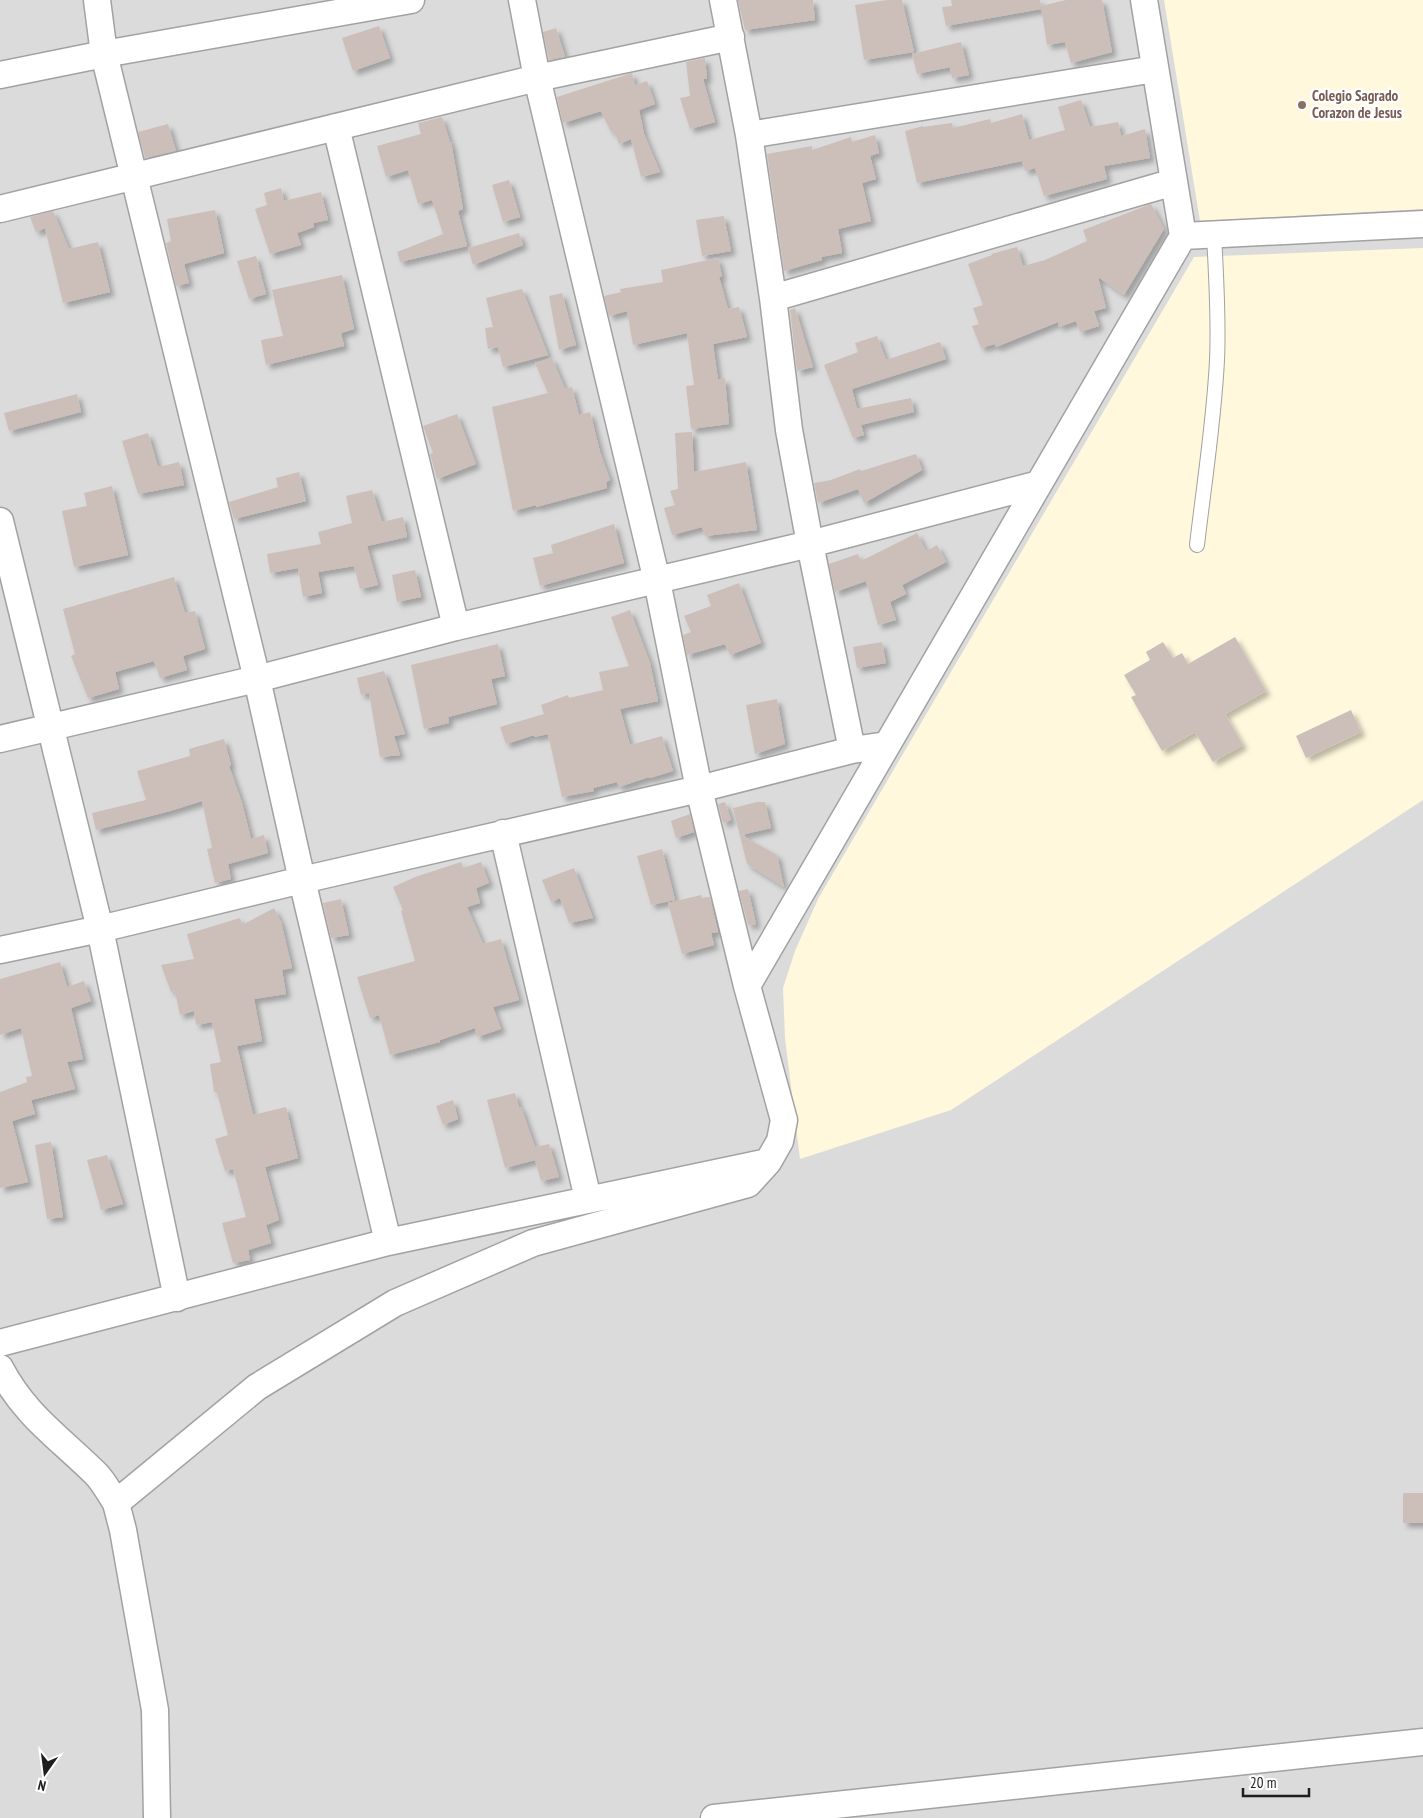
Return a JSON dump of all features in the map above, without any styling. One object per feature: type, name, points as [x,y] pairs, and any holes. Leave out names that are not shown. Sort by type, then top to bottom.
[{"type":"street","points":[[97,0],[104,54],[257,678],[302,880],[388,1242]]},
{"type":"street","points":[[0,75],[104,54],[411,0]]},
{"type":"street","points":[[116,1503],[257,1387],[395,1303],[532,1243],[748,1184],[768,1162],[780,1141],[784,1120],[748,986],[699,788],[657,581],[537,78],[522,0]]},
{"type":"street","points":[[723,0],[749,135],[774,298],[789,430],[852,750]]},
{"type":"street","points":[[748,986],[1183,236],[1144,0]]},
{"type":"street","points":[[0,209],[537,78],[731,37]]},
{"type":"street","points":[[749,135],[1155,69]]},
{"type":"street","points":[[336,127],[456,626]]},
{"type":"street","points":[[774,298],[1174,182]]},
{"type":"street","points":[[1183,236],[1423,224]]},
{"type":"street","points":[[0,739],[257,678],[456,626],[657,581],[810,544],[1039,484]]},
{"type":"street","points":[[0,521],[52,726],[100,929],[177,1298]]},
{"type":"street","points":[[0,950],[100,929],[699,788],[852,750],[887,745]]},
{"type":"street","points":[[504,833],[588,1199]]},
{"type":"street","points":[[0,1344],[388,1242],[768,1162]]},
{"type":"street","points":[[0,1368],[8,1384],[38,1421],[98,1475],[116,1503],[123,1530],[155,1710],[157,1818]]},
{"type":"street","points":[[714,1818],[1423,1742]]},
{"type":"lane","points":[[1197,545],[1215,403],[1218,358],[1214,234]]},
{"type":"shaded area","points":[[0,0],[1423,0],[1423,1818],[0,1818]]},
{"type":"shaded area","name":"Colegio Sagrado Corazon de Jesus","points":[[1164,0],[1423,0],[1423,209],[1200,221]]},
{"type":"shaded area","points":[[1423,248],[1423,800],[951,1110],[800,1159],[785,1038],[783,988],[795,951],[818,899],[1194,257]]},
{"type":"building","points":[[738,0],[813,0],[815,20],[745,30]]},
{"type":"building","points":[[887,0],[902,0],[914,52],[864,60],[855,5]]},
{"type":"building","points":[[951,0],[1040,0],[1041,9],[946,26],[942,7],[952,6]]},
{"type":"building","points":[[1066,0],[1102,0],[1112,52],[1071,63],[1065,42],[1047,45],[1041,6]]},
{"type":"building","points":[[379,26],[390,58],[353,71],[342,38]]},
{"type":"building","points":[[556,28],[565,57],[549,60],[543,32]]},
{"type":"building","points":[[961,42],[969,75],[952,78],[950,67],[917,74],[912,54]]},
{"type":"building","points":[[705,58],[707,79],[703,79],[715,122],[690,129],[680,98],[690,96],[686,62]]},
{"type":"building","points":[[632,73],[635,85],[647,81],[655,104],[639,110],[644,134],[660,172],[641,177],[631,139],[619,144],[614,131],[611,132],[601,111],[563,123],[557,97]]},
{"type":"building","points":[[1081,100],[1090,127],[1118,122],[1121,136],[1145,129],[1150,158],[1104,166],[1107,179],[1044,196],[1035,168],[1025,171],[1022,161],[917,183],[905,131],[923,126],[952,123],[953,128],[990,119],[991,123],[1022,114],[1029,140],[1065,130],[1058,107]]},
{"type":"building","points":[[442,117],[451,142],[463,209],[458,211],[467,246],[400,262],[397,252],[443,234],[432,200],[418,204],[408,170],[386,177],[377,146],[421,134],[418,123]]},
{"type":"building","points":[[168,124],[176,151],[145,158],[138,132]]},
{"type":"building","points":[[875,135],[879,153],[870,156],[876,179],[862,183],[871,221],[838,229],[842,253],[821,257],[822,260],[784,271],[767,154],[812,146],[812,150],[851,137],[852,142]]},
{"type":"building","points":[[509,180],[520,217],[503,222],[492,185]]},
{"type":"building","points":[[281,188],[284,201],[321,192],[328,220],[313,223],[314,227],[297,233],[301,245],[270,254],[255,209],[267,205],[264,193]]},
{"type":"building","points":[[1151,204],[1164,229],[1124,295],[1098,277],[1106,308],[1094,311],[1099,326],[1080,332],[1076,321],[1059,327],[1058,322],[996,347],[995,344],[981,348],[972,326],[979,324],[973,308],[983,305],[968,264],[991,254],[1017,247],[1023,266],[1045,260],[1087,241],[1083,230]]},
{"type":"building","points":[[215,210],[224,253],[184,264],[189,283],[176,286],[166,243],[171,241],[167,219]]},
{"type":"building","points":[[53,211],[69,249],[98,242],[110,292],[63,303],[45,228],[36,232],[30,217]]},
{"type":"building","points":[[724,216],[731,251],[702,256],[696,220]]},
{"type":"building","points":[[519,233],[523,245],[473,265],[468,248]]},
{"type":"building","points":[[256,256],[266,294],[249,299],[237,261]]},
{"type":"building","points":[[718,258],[722,277],[719,277],[728,309],[739,307],[747,337],[713,344],[718,380],[725,378],[729,424],[691,429],[686,386],[694,385],[687,333],[633,345],[627,311],[609,316],[604,296],[621,292],[620,289],[663,282],[661,270]]},
{"type":"building","points":[[342,275],[354,329],[341,333],[344,346],[266,365],[261,340],[283,336],[272,290]]},
{"type":"building","points":[[522,289],[548,355],[503,367],[498,347],[488,349],[485,328],[493,327],[486,298]]},
{"type":"building","points":[[562,293],[576,345],[559,350],[549,296]]},
{"type":"building","points":[[795,308],[813,367],[797,371],[790,310]]},
{"type":"building","points":[[877,336],[886,360],[940,342],[946,359],[852,389],[857,409],[911,398],[914,412],[861,425],[864,435],[853,438],[824,365],[858,352],[855,343]]},
{"type":"building","points":[[552,358],[565,389],[572,387],[579,415],[590,412],[600,452],[610,480],[606,482],[607,488],[536,507],[536,505],[513,511],[492,407],[548,393],[535,363]]},
{"type":"building","points":[[77,394],[81,412],[9,431],[4,413]]},
{"type":"building","points":[[457,414],[476,464],[437,479],[430,454],[433,453],[423,426]]},
{"type":"building","points":[[692,432],[694,472],[746,462],[757,530],[705,536],[702,527],[672,535],[664,508],[675,505],[670,491],[678,489],[675,433]]},
{"type":"building","points":[[148,433],[158,467],[179,462],[184,485],[138,494],[122,441]]},
{"type":"building","points":[[916,454],[922,470],[864,503],[858,489],[818,503],[814,483],[831,480],[860,469],[861,471]]},
{"type":"building","points":[[299,472],[306,501],[234,519],[229,502],[278,487],[276,478]]},
{"type":"building","points":[[112,486],[128,555],[74,567],[62,511],[87,506],[84,493]]},
{"type":"building","points":[[372,490],[382,522],[403,517],[407,537],[367,546],[378,585],[360,589],[354,566],[318,572],[322,593],[303,597],[298,568],[270,573],[267,554],[321,544],[318,532],[352,523],[346,496]]},
{"type":"building","points":[[614,524],[624,563],[540,586],[533,558],[553,553],[551,545]]},
{"type":"building","points":[[917,533],[926,551],[937,545],[946,562],[902,585],[906,594],[890,602],[896,620],[878,625],[866,581],[835,592],[829,564],[858,554],[861,561]]},
{"type":"building","points":[[415,570],[421,597],[397,602],[392,575]]},
{"type":"building","points":[[174,577],[185,613],[195,611],[205,649],[183,656],[187,670],[160,678],[154,661],[115,672],[119,689],[88,698],[71,656],[75,654],[63,609]]},
{"type":"building","points":[[739,583],[761,643],[730,655],[725,644],[687,655],[683,635],[691,632],[684,616],[711,606],[707,595]]},
{"type":"building","points":[[630,610],[650,663],[658,701],[620,709],[630,745],[662,736],[673,771],[619,787],[617,782],[593,788],[594,791],[562,797],[548,734],[534,737],[534,735],[506,744],[500,727],[544,714],[541,705],[568,695],[569,698],[603,690],[599,672],[629,666],[611,617]]},
{"type":"building","points":[[1235,637],[1266,691],[1225,714],[1243,745],[1213,762],[1195,732],[1162,751],[1131,697],[1136,695],[1124,675],[1150,660],[1146,652],[1163,642],[1173,658],[1182,653],[1188,664]]},
{"type":"building","points":[[882,642],[886,663],[857,668],[853,647]]},
{"type":"building","points":[[498,644],[505,676],[491,679],[497,704],[448,717],[449,723],[424,729],[411,665]]},
{"type":"building","points":[[384,671],[405,734],[394,736],[400,755],[380,757],[369,693],[361,695],[357,678]]},
{"type":"building","points":[[777,699],[785,744],[755,754],[746,705]]},
{"type":"building","points":[[1351,710],[1361,732],[1306,758],[1296,736]]},
{"type":"building","points":[[224,739],[231,765],[229,766],[242,803],[251,839],[264,835],[268,853],[228,864],[231,879],[215,883],[207,849],[212,848],[202,801],[96,830],[92,813],[146,800],[137,771],[190,756],[189,749]]},
{"type":"building","points":[[725,802],[731,820],[723,823],[718,804]]},
{"type":"building","points":[[765,802],[771,828],[741,835],[777,855],[784,887],[747,864],[733,808]]},
{"type":"building","points":[[690,814],[694,832],[676,838],[671,821]]},
{"type":"building","points":[[662,849],[675,900],[651,905],[637,856]]},
{"type":"building","points":[[461,862],[463,868],[481,862],[489,883],[476,888],[480,903],[467,907],[483,944],[501,939],[519,1000],[493,1007],[501,1029],[477,1037],[475,1028],[440,1040],[440,1042],[390,1055],[379,1015],[370,1018],[357,977],[415,961],[401,911],[403,910],[393,887],[415,877]]},
{"type":"building","points":[[574,868],[593,918],[569,923],[560,898],[551,902],[542,880]]},
{"type":"building","points":[[748,889],[756,924],[748,925],[739,891]]},
{"type":"building","points":[[701,895],[702,898],[710,897],[718,932],[711,933],[714,945],[682,954],[668,903]]},
{"type":"building","points":[[341,899],[349,935],[331,938],[323,903]]},
{"type":"building","points":[[274,908],[281,922],[292,968],[282,970],[286,994],[254,999],[262,1041],[237,1046],[253,1115],[286,1107],[298,1158],[265,1167],[279,1220],[266,1225],[271,1243],[248,1250],[250,1260],[233,1263],[222,1223],[246,1217],[233,1169],[225,1171],[215,1139],[228,1135],[217,1092],[214,1092],[210,1064],[221,1062],[212,1022],[196,1025],[194,1011],[180,1015],[175,991],[171,992],[161,965],[194,959],[187,934],[240,918],[242,925]]},
{"type":"building","points":[[60,962],[67,987],[84,981],[91,1001],[71,1008],[83,1059],[67,1062],[75,1089],[31,1100],[35,1114],[12,1121],[28,1182],[0,1188],[0,1092],[27,1082],[26,1077],[32,1076],[21,1028],[0,1035],[0,979]]},
{"type":"building","points":[[515,1093],[535,1147],[549,1144],[559,1177],[541,1181],[535,1160],[505,1168],[487,1100]]},
{"type":"building","points":[[453,1100],[458,1119],[443,1125],[436,1106]]},
{"type":"building","points":[[51,1142],[63,1217],[47,1219],[35,1145]]},
{"type":"building","points":[[107,1155],[123,1204],[101,1210],[87,1160]]},
{"type":"building","points":[[1403,1493],[1423,1493],[1423,1523],[1403,1523]]},
{"type":"place","name":"Colegio Sagrado Corazon de Jesus","points":[[1302,105]]}]
